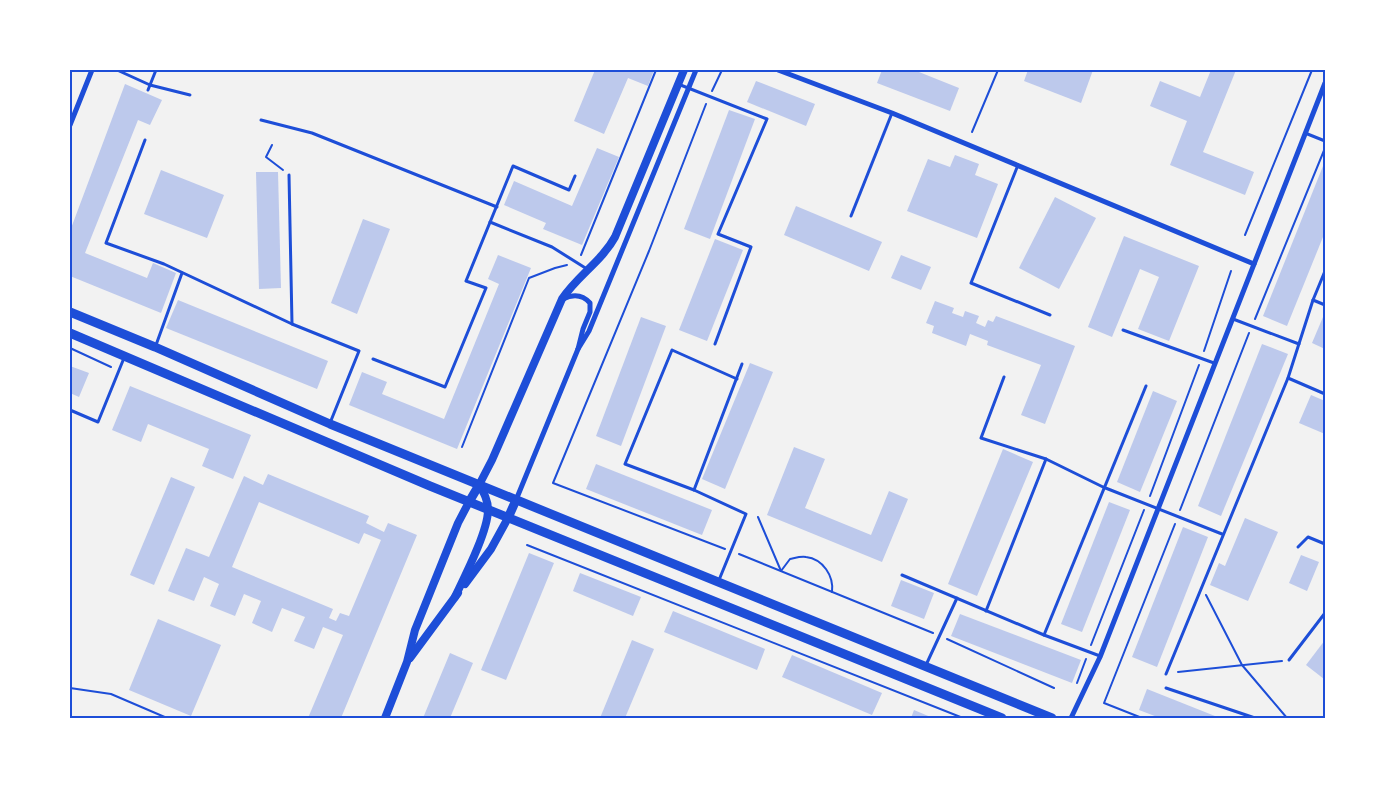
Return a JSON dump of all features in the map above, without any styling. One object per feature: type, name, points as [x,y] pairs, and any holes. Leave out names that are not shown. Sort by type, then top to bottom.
[{"type":"main road","points":[[70,312],[330,424],[1052,718]]},
{"type":"main road","points":[[70,334],[488,510],[1002,718]]},
{"type":"main road","points":[[469,502],[478,485]]},
{"type":"main road","points":[[508,518],[516,500]]},
{"type":"street","points":[[70,125],[92,70]]},
{"type":"street","points":[[455,597],[483,533],[488,510],[485,493],[478,485],[492,460],[562,299],[616,237],[684,70]]},
{"type":"street","points":[[516,500],[578,349],[589,330],[696,70]]},
{"type":"street","points":[[778,70],[1019,164],[1254,264]]},
{"type":"street","points":[[1071,718],[1100,657],[1325,82]]},
{"type":"street","points":[[562,299],[575,295],[584,297],[590,303],[590,312],[578,349]]},
{"type":"street","points":[[385,718],[407,662],[415,630],[458,523],[469,502]]},
{"type":"street","points":[[407,662],[491,549],[508,518]]},
{"type":"lane","points":[[117,70],[150,85],[190,95]]},
{"type":"lane","points":[[148,90],[156,70]]},
{"type":"lane","points":[[678,84],[767,120],[718,234],[751,247],[715,344]]},
{"type":"lane","points":[[851,216],[892,113]]},
{"type":"lane","points":[[261,120],[312,133],[497,207]]},
{"type":"lane","points":[[1305,133],[1325,141]]},
{"type":"lane","points":[[145,140],[106,243],[164,264],[292,324],[359,351],[330,424]]},
{"type":"lane","points":[[1019,164],[971,283],[1050,315]]},
{"type":"lane","points":[[373,359],[445,387],[486,288],[466,281],[513,166],[569,190],[576,176]]},
{"type":"lane","points":[[289,175],[292,324]]},
{"type":"lane","points":[[490,222],[552,248],[588,270]]},
{"type":"lane","points":[[1166,674],[1222,534],[1288,378],[1312,300],[1325,271]]},
{"type":"lane","points":[[155,347],[182,273]]},
{"type":"lane","points":[[1312,300],[1325,305]]},
{"type":"lane","points":[[1233,319],[1299,344]]},
{"type":"lane","points":[[1123,330],[1215,364]]},
{"type":"lane","points":[[718,583],[746,514],[694,490],[626,464],[672,350],[737,379]]},
{"type":"lane","points":[[70,410],[98,422],[125,356]]},
{"type":"lane","points":[[694,490],[742,364]]},
{"type":"lane","points":[[1004,377],[981,438],[1046,459],[1146,505],[1222,534]]},
{"type":"lane","points":[[1288,378],[1325,394]]},
{"type":"lane","points":[[1044,635],[1146,386]]},
{"type":"lane","points":[[986,611],[1046,459]]},
{"type":"lane","points":[[1298,547],[1308,537],[1325,544]]},
{"type":"lane","points":[[902,575],[1100,657]]},
{"type":"lane","points":[[925,667],[958,598]]},
{"type":"lane","points":[[1289,660],[1325,613]]},
{"type":"lane","points":[[1166,688],[1255,718]]},
{"type":"path","points":[[722,70],[553,483],[781,571],[939,636],[1054,688]]},
{"type":"path","points":[[972,132],[998,70]]},
{"type":"path","points":[[1245,235],[1312,70]]},
{"type":"path","points":[[272,145],[266,157],[289,175]]},
{"type":"path","points":[[1142,718],[1104,703],[1251,327],[1325,148]]},
{"type":"path","points":[[1076,684],[1201,360],[1231,271]]},
{"type":"path","points":[[70,348],[119,370]]},
{"type":"path","points":[[758,517],[781,571]]},
{"type":"path","points":[[527,546],[963,718]]},
{"type":"path","points":[[781,571],[790,559],[805,557],[818,561],[828,572],[833,583],[832,592]]},
{"type":"path","points":[[1202,587],[1242,665],[1286,718]]},
{"type":"path","points":[[1178,672],[1289,660]]},
{"type":"path","points":[[70,688],[111,694],[167,718]]},
{"type":"building","points":[[595,70],[654,70],[648,86],[628,78],[604,134],[574,121]]},
{"type":"building","points":[[882,70],[914,70],[959,88],[950,111],[877,83]]},
{"type":"building","points":[[1028,70],[1093,70],[1081,103],[1024,81]]},
{"type":"building","points":[[1211,70],[1236,70],[1203,152],[1254,172],[1245,195],[1170,165],[1187,121],[1150,106],[1160,81],[1200,97]]},
{"type":"building","points":[[756,81],[815,104],[806,126],[747,102]]},
{"type":"building","points":[[125,84],[162,100],[150,125],[138,120],[85,253],[147,278],[153,263],[176,273],[161,313],[70,276],[70,231]]},
{"type":"building","points":[[729,110],[755,119],[710,239],[684,229]]},
{"type":"building","points":[[597,148],[619,157],[582,245],[543,229],[546,223],[504,205],[514,181],[572,206]]},
{"type":"building","points":[[955,155],[979,164],[975,175],[998,184],[977,238],[907,211],[928,159],[950,167]]},
{"type":"building","points":[[1325,161],[1325,232],[1287,326],[1263,316]]},
{"type":"building","points":[[161,170],[224,195],[207,238],[144,214]]},
{"type":"building","points":[[256,172],[278,172],[281,288],[259,289]]},
{"type":"building","points":[[1055,197],[1096,218],[1059,289],[1019,268]]},
{"type":"building","points":[[796,206],[882,242],[869,271],[784,235]]},
{"type":"building","points":[[363,219],[390,229],[357,314],[331,303]]},
{"type":"building","points":[[1124,236],[1199,266],[1169,341],[1138,329],[1159,277],[1140,269],[1112,337],[1088,327]]},
{"type":"building","points":[[715,239],[743,250],[707,341],[679,330]]},
{"type":"building","points":[[498,255],[531,268],[457,449],[349,405],[362,372],[387,382],[382,394],[444,419],[499,284],[488,279]]},
{"type":"building","points":[[901,255],[931,267],[921,290],[891,278]]},
{"type":"building","points":[[178,300],[328,361],[317,389],[166,328]]},
{"type":"building","points":[[935,301],[954,308],[952,313],[963,317],[965,311],[979,316],[976,323],[985,327],[988,320],[993,322],[996,316],[1075,346],[1045,424],[1021,415],[1041,365],[987,345],[988,341],[970,334],[966,346],[932,333],[934,326],[926,323]]},
{"type":"building","points":[[641,317],[666,326],[621,446],[596,436]]},
{"type":"building","points":[[1323,317],[1325,318],[1325,349],[1312,343]]},
{"type":"building","points":[[1262,344],[1288,354],[1221,516],[1198,506]]},
{"type":"building","points":[[750,363],[773,372],[725,489],[702,479]]},
{"type":"building","points":[[70,366],[89,373],[79,397],[70,393]]},
{"type":"building","points":[[130,386],[251,435],[233,479],[202,466],[209,449],[148,424],[141,442],[112,430]]},
{"type":"building","points":[[1153,391],[1177,401],[1140,492],[1117,482]]},
{"type":"building","points":[[1311,395],[1325,401],[1325,434],[1299,423]]},
{"type":"building","points":[[794,447],[825,459],[805,508],[871,535],[889,491],[908,499],[882,562],[767,515]]},
{"type":"building","points":[[1003,449],[1033,462],[977,596],[948,584]]},
{"type":"building","points":[[596,464],[712,510],[702,535],[586,489]]},
{"type":"building","points":[[268,474],[369,516],[366,523],[384,532],[388,523],[417,535],[341,718],[308,718],[343,635],[323,627],[314,649],[294,641],[305,617],[282,608],[272,632],[252,623],[261,601],[244,594],[235,616],[210,606],[219,584],[204,577],[194,601],[168,591],[186,548],[209,557],[244,476],[263,485]],"holes":[[[259,502],[359,544],[364,533],[381,540],[349,616],[340,613],[336,621],[329,618],[333,609],[232,567]]]},
{"type":"building","points":[[171,477],[195,487],[154,585],[130,575]]},
{"type":"building","points":[[1109,502],[1130,510],[1082,632],[1061,624]]},
{"type":"building","points":[[1245,518],[1278,532],[1248,601],[1210,585],[1219,563],[1225,566]]},
{"type":"building","points":[[1183,527],[1208,537],[1157,667],[1132,657]]},
{"type":"building","points":[[529,553],[554,563],[506,680],[481,670]]},
{"type":"building","points":[[1301,555],[1319,562],[1307,591],[1289,583]]},
{"type":"building","points":[[580,573],[641,597],[633,616],[573,591]]},
{"type":"building","points":[[901,580],[934,593],[924,619],[891,606]]},
{"type":"building","points":[[673,611],[765,649],[757,670],[664,632]]},
{"type":"building","points":[[960,614],[1081,660],[1072,683],[951,636]]},
{"type":"building","points":[[158,619],[221,645],[191,716],[129,690]]},
{"type":"building","points":[[632,640],[654,649],[625,718],[600,718]]},
{"type":"building","points":[[1325,640],[1325,677],[1324,679],[1306,665]]},
{"type":"building","points":[[450,653],[473,663],[450,718],[423,718]]},
{"type":"building","points":[[792,655],[882,693],[872,715],[782,677]]},
{"type":"building","points":[[1147,689],[1220,718],[1160,718],[1139,710]]},
{"type":"building","points":[[914,710],[933,718],[911,718]]}]
